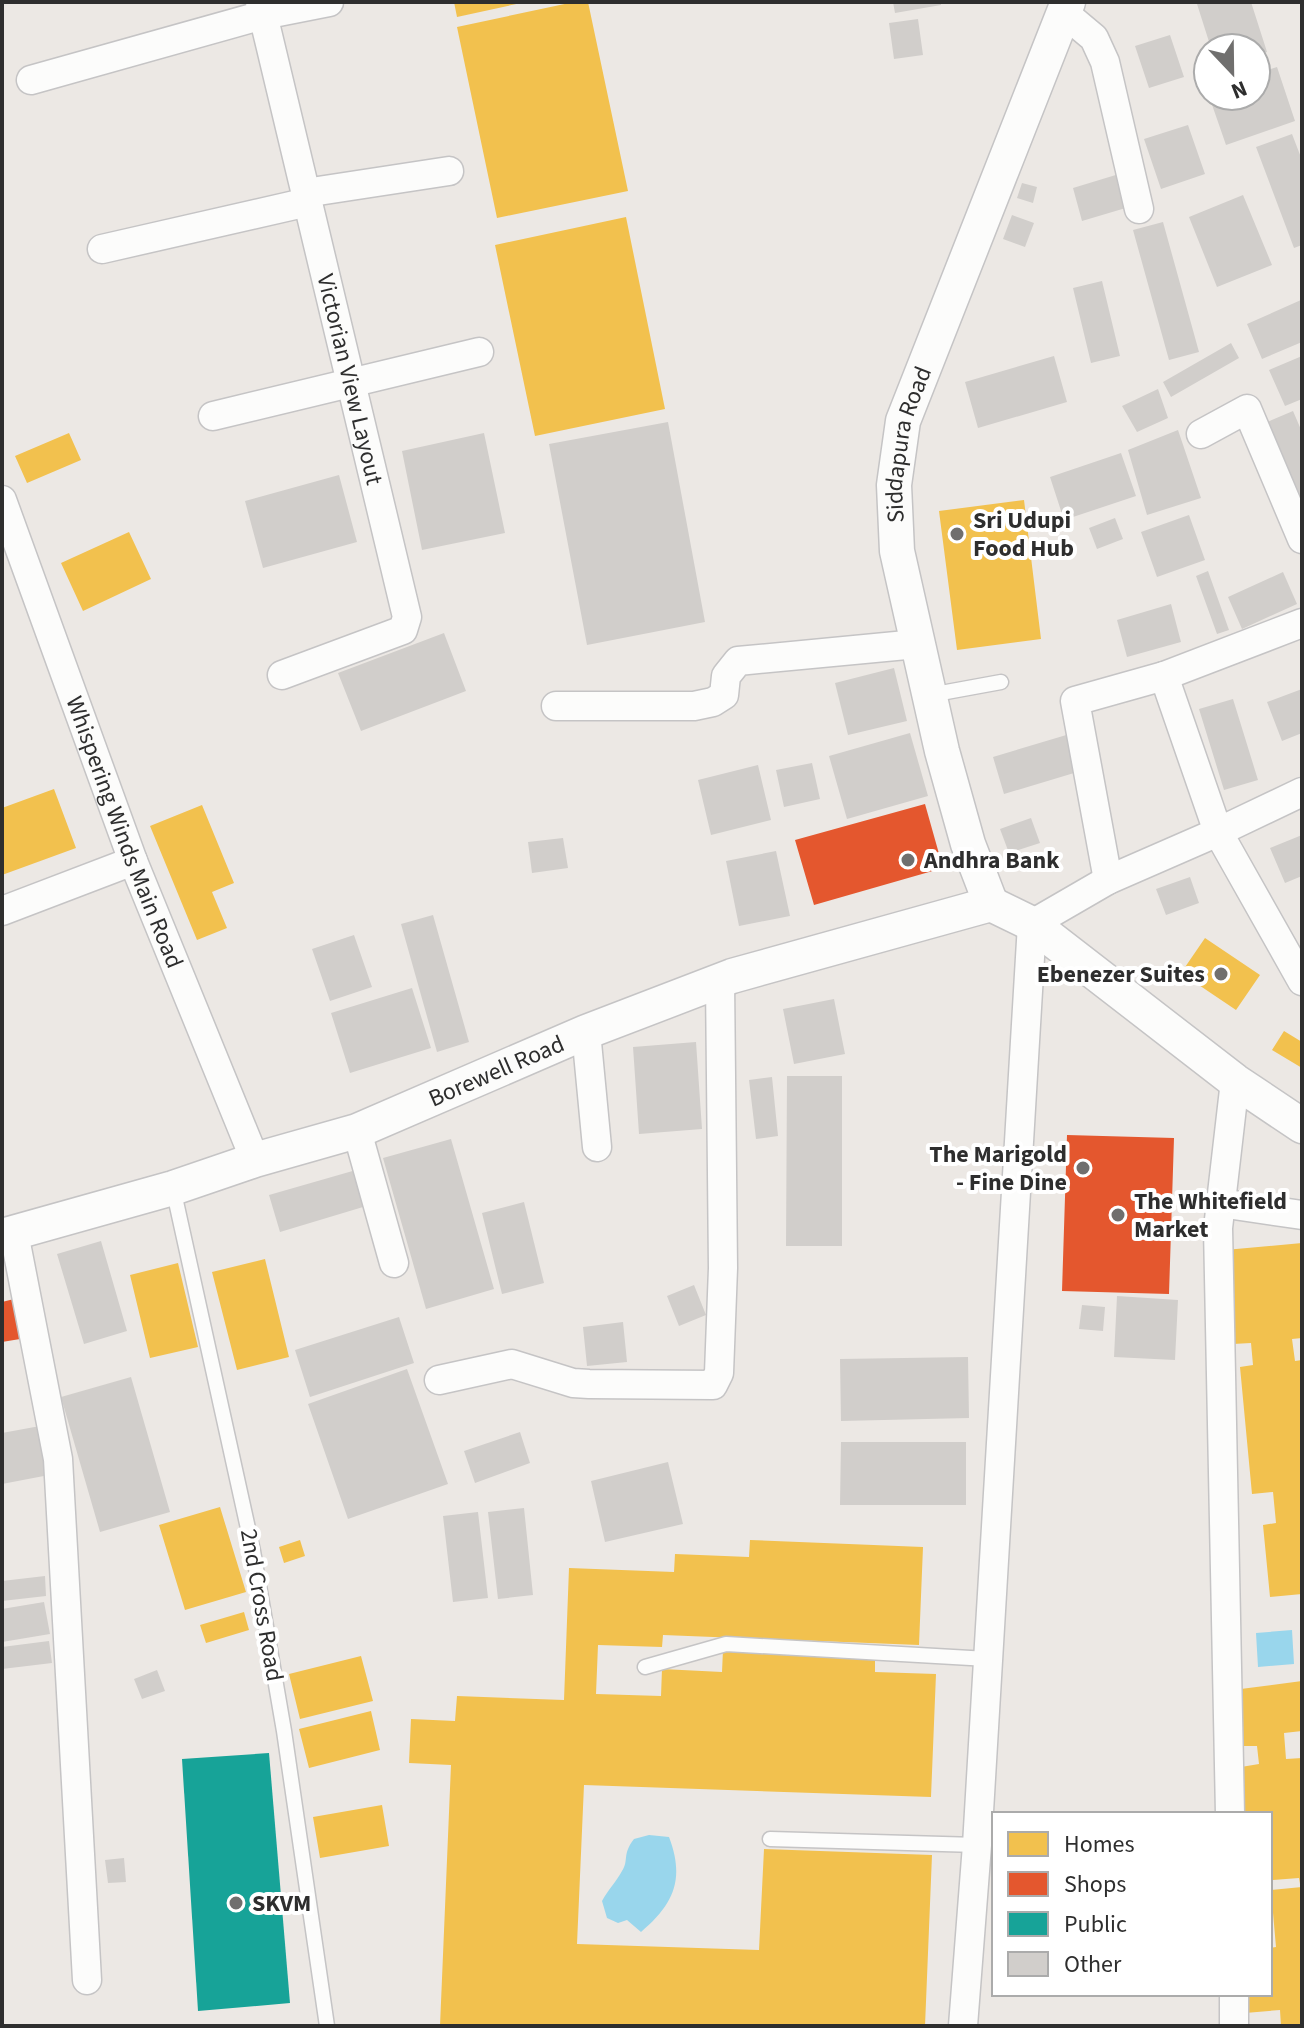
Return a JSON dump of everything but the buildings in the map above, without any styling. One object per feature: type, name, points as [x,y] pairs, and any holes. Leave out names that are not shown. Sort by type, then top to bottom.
[{"type":"street","points":[[31,80],[261,8],[329,2]]},
{"type":"street","points":[[1065,7],[1094,38],[1105,62],[1139,209]]},
{"type":"street","name":"Siddapura Road","points":[[991,904],[968,844],[917,644],[897,551],[894,485],[903,421],[1065,7]]},
{"type":"street","name":"Victorian View Layout","points":[[261,8],[407,617],[403,630],[282,675]]},
{"type":"street","points":[[102,249],[307,198],[449,171]]},
{"type":"street","points":[[213,416],[479,352]]},
{"type":"street","points":[[1201,434],[1247,409],[1302,539]]},
{"type":"street","name":"Whispering Winds Main Road","points":[[2,500],[133,861],[255,1160]]},
{"type":"street","points":[[1108,880],[1075,701],[1164,676],[1302,623]]},
{"type":"street","points":[[556,706],[694,706],[713,702],[724,695],[726,676],[738,661],[917,644]]},
{"type":"street","points":[[1164,676],[1218,832],[1302,981]]},
{"type":"street","points":[[1032,924],[1108,880],[1302,792]]},
{"type":"street","points":[[2,911],[133,861]]},
{"type":"street","points":[[991,904],[1032,924],[1235,1081],[1298,1119]]},
{"type":"street","name":"Borewell Road","points":[[8,1235],[357,1131],[586,1032],[720,981],[991,904]]},
{"type":"street","points":[[963,2026],[977,1845],[1032,924]]},
{"type":"street","points":[[439,1380],[512,1364],[573,1383],[713,1385],[716,1382],[719,1373],[723,1268],[720,981]]},
{"type":"street","points":[[586,1032],[597,1147]]},
{"type":"street","points":[[1230,1812],[1218,1244],[1235,1081]]},
{"type":"street","points":[[357,1131],[394,1263]]},
{"type":"street","points":[[1220,1203],[1302,1215]]},
{"type":"street","points":[[8,1235],[58,1459],[87,1980]]},
{"type":"street","points":[[1234,1996],[1234,2026]]},
{"type":"lane","points":[[929,695],[1001,682]]},
{"type":"lane","name":"2nd Cross Road","points":[[173,1188],[253,1551],[284,1731],[327,2026]]},
{"type":"lane","points":[[645,1667],[726,1644],[988,1659]]},
{"type":"lane","points":[[770,1839],[977,1845]]},
{"type":"water","points":[[1292,1630],[1294,1664],[1258,1667],[1256,1633]]},
{"type":"water","points":[[649,1835],[669,1837],[674,1852],[676,1878],[669,1901],[641,1932],[627,1920],[618,1923],[607,1918],[602,1901],[624,1867],[634,1839]]},
{"type":"place","name":"Sri Udupi Food Hub","points":[[957,534]]},
{"type":"place","name":"Andhra Bank","points":[[908,860]]},
{"type":"place","name":"Ebenezer Suites","points":[[1221,974]]},
{"type":"place","name":"The Marigold - Fine Dine","points":[[1083,1168]]},
{"type":"place","name":"The Whitefield Market","points":[[1118,1215]]},
{"type":"place","name":"SKVM","points":[[236,1903]]}]
